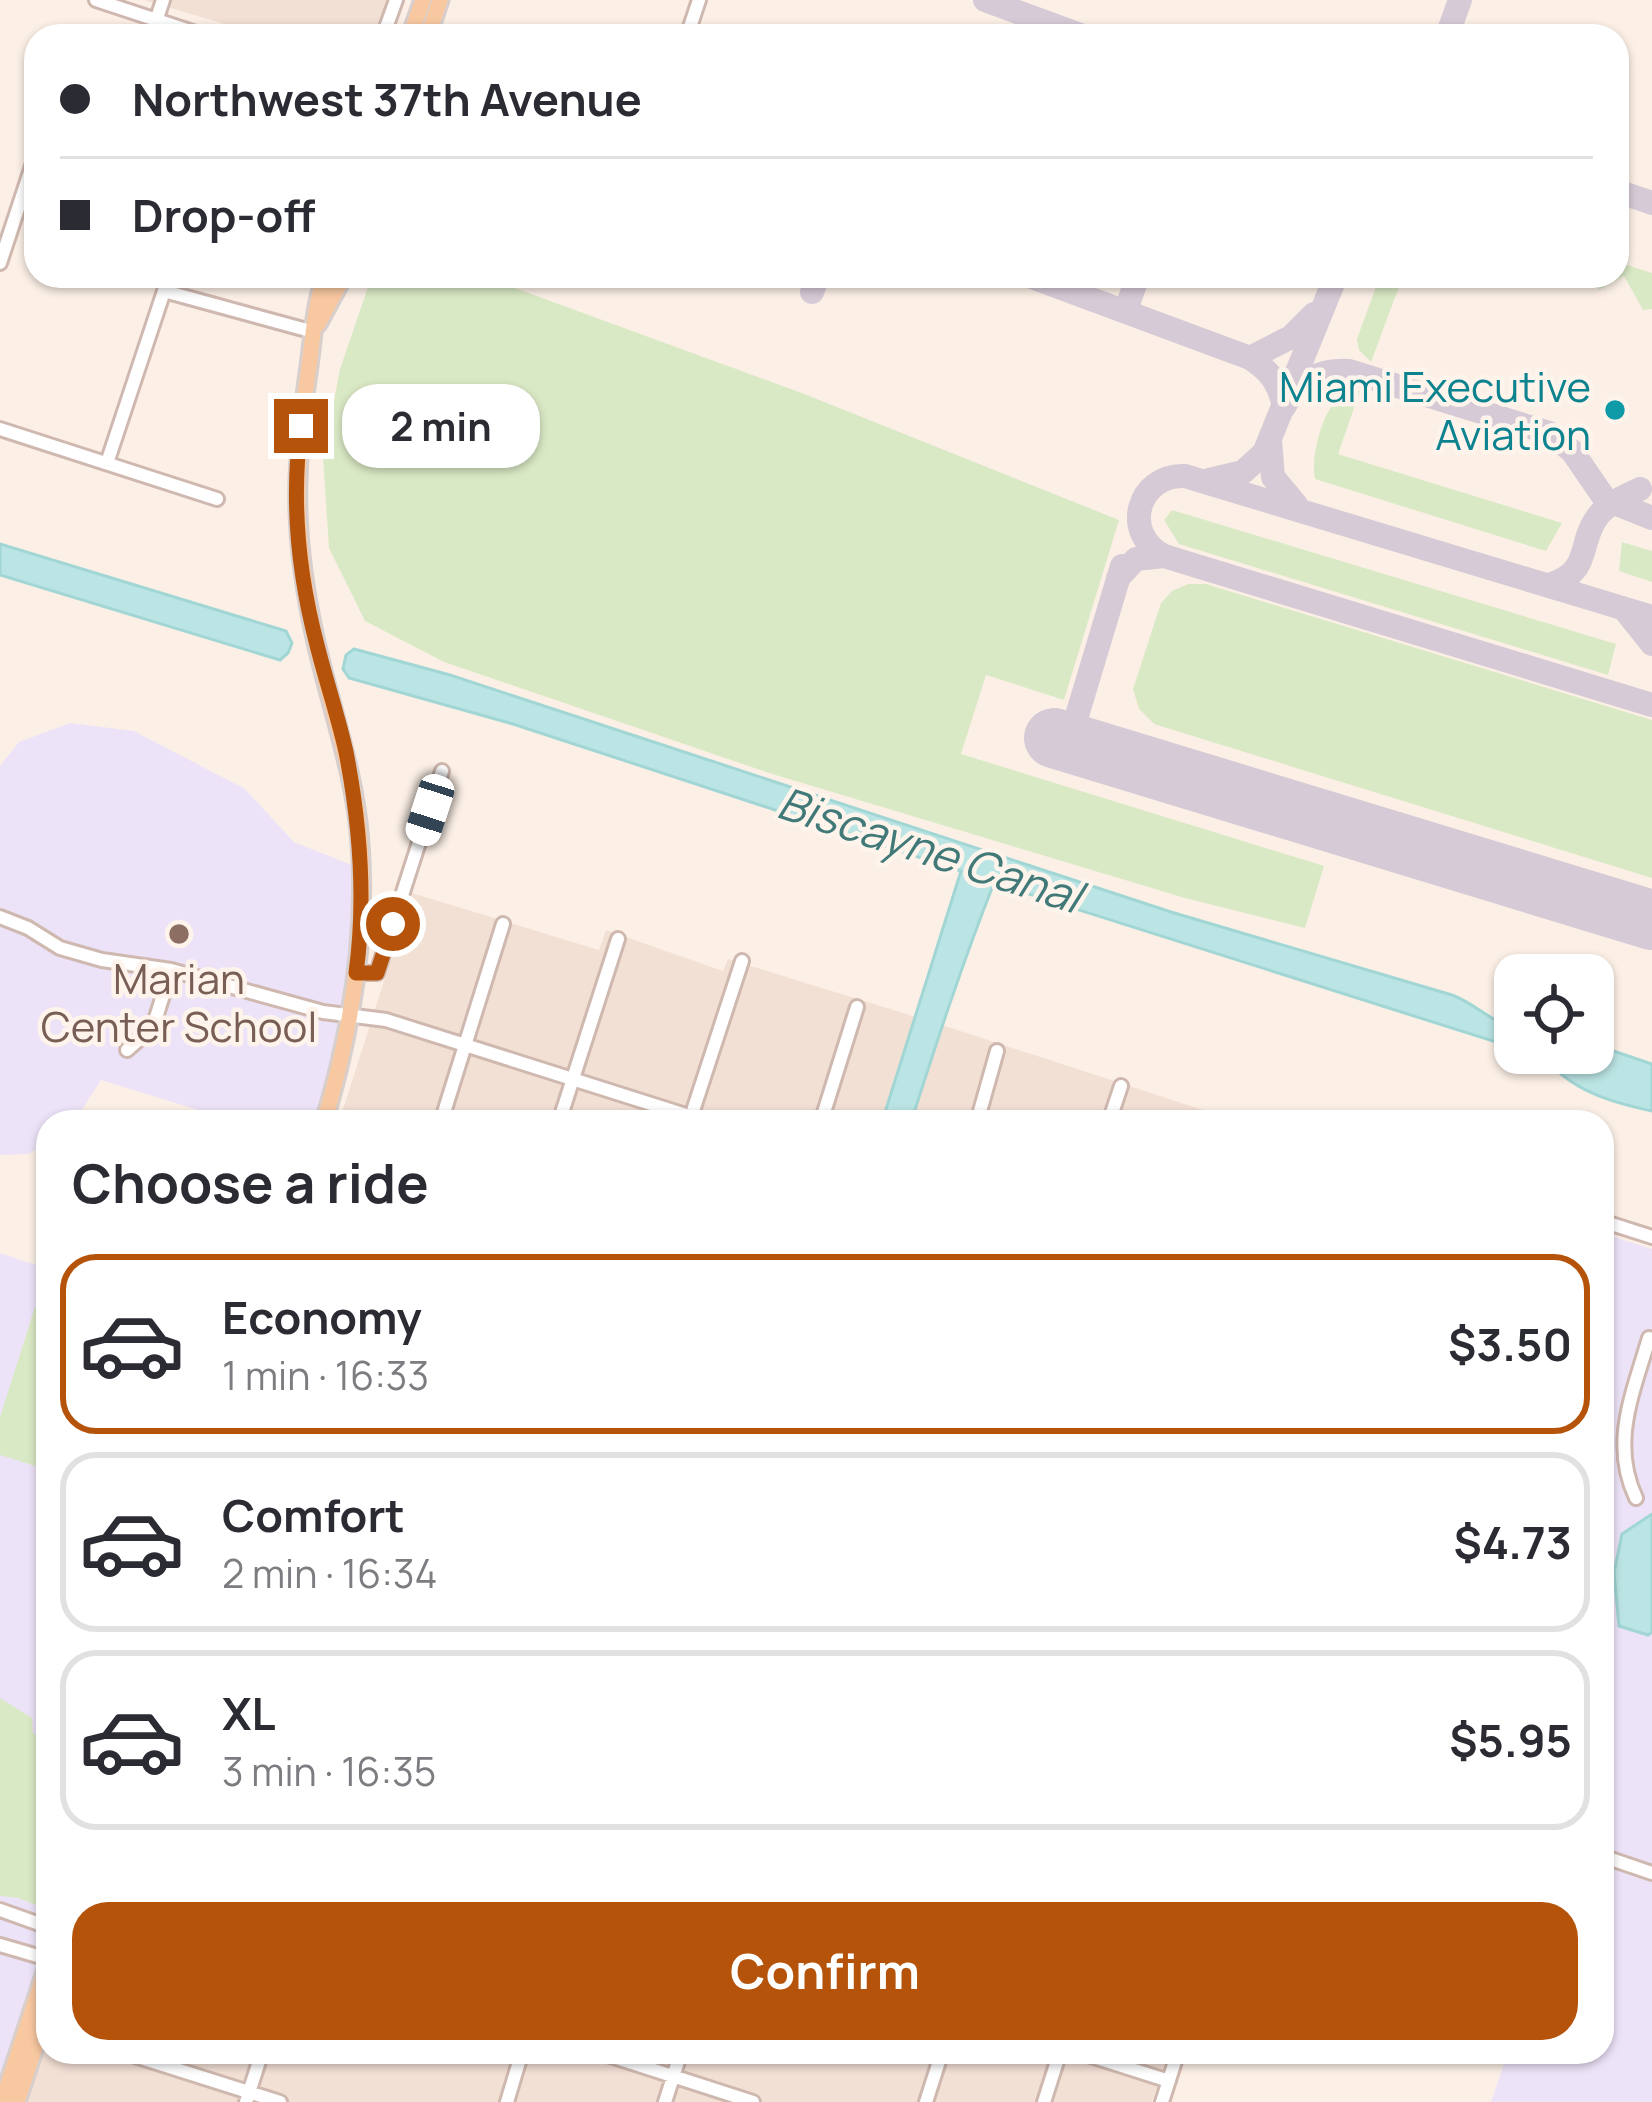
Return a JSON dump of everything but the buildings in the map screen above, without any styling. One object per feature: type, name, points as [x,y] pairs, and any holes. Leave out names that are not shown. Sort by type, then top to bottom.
[{"type":"main road","points":[[323,288],[296,462],[295,519],[315,640],[346,753],[360,844],[351,1017],[326,1110]]},
{"type":"main road","points":[[314,332],[338,288]]},
{"type":"main road","points":[[2,2102],[36,1998]]},
{"type":"main road","points":[[17,2102],[36,2052]]},
{"type":"street","points":[[96,0],[166,24]]},
{"type":"street","points":[[150,0],[150,19]]},
{"type":"street","points":[[150,19],[163,0]]},
{"type":"street","points":[[0,262],[24,190]]},
{"type":"street","points":[[107,463],[164,288]]},
{"type":"street","points":[[181,288],[314,332]]},
{"type":"street","points":[[0,429],[217,499]]},
{"type":"street","points":[[356,973],[377,973],[442,771]]},
{"type":"street","points":[[0,917],[60,948],[171,970],[351,1017],[386,1020],[664,1110]]},
{"type":"street","points":[[445,1110],[503,924]]},
{"type":"street","points":[[563,1110],[618,939]]},
{"type":"street","points":[[693,1110],[742,961]]},
{"type":"street","points":[[127,1050],[153,1027],[171,970]]},
{"type":"street","points":[[825,1110],[857,1007]]},
{"type":"street","points":[[980,1110],[997,1051]]},
{"type":"street","points":[[1113,1110],[1120,1086]]},
{"type":"street","points":[[1614,1225],[1652,1237]]},
{"type":"street","points":[[1636,1498],[1627,1478],[1623,1424],[1649,1338]]},
{"type":"street","points":[[1614,1860],[1652,1873]]},
{"type":"street","points":[[0,1910],[36,1923]]},
{"type":"street","points":[[0,1945],[36,1957]]},
{"type":"street","points":[[165,2064],[247,2097],[280,2102]]},
{"type":"street","points":[[247,2097],[258,2064]]},
{"type":"street","points":[[507,2102],[518,2064]]},
{"type":"street","points":[[636,2064],[753,2102]]},
{"type":"street","points":[[665,2102],[678,2064]]},
{"type":"street","points":[[926,2102],[938,2064]]},
{"type":"street","points":[[1044,2102],[1056,2064]]},
{"type":"street","points":[[1116,2064],[1169,2081]]},
{"type":"street","points":[[1162,2102],[1174,2064]]},
{"type":"shaded area","points":[[144,0],[390,0],[382,24],[224,24]]},
{"type":"shaded area","name":"Marian Center School","points":[[70,723],[134,731],[245,789],[294,842],[359,868],[358,960],[327,1110],[198,1110],[101,1080],[82,1110],[36,1110],[36,1150],[0,1155],[0,766],[19,742]]},
{"type":"shaded area","points":[[412,893],[599,950],[606,930],[723,971],[728,959],[916,1017],[886,1110],[343,1110]]},
{"type":"shaded area","points":[[942,1025],[1203,1110],[915,1110]]},
{"type":"shaded area","points":[[1614,1237],[1652,1249],[1652,2102],[1491,2102],[1504,2064],[1614,2064]]},
{"type":"shaded area","points":[[0,1253],[36,1265],[36,1974],[0,2086]]},
{"type":"shaded area","points":[[37,2064],[1164,2064],[1152,2102],[25,2102]]},
{"type":"green space","points":[[1629,266],[1652,273],[1652,309],[1643,310],[1629,285]]},
{"type":"green space","points":[[368,288],[515,288],[807,395],[1119,520],[1064,700],[986,675],[961,754],[1324,866],[1305,928],[1185,898],[769,773],[444,662],[365,621],[329,548],[323,458],[340,369]]},
{"type":"green space","points":[[1376,288],[1399,288],[1371,362],[1359,350],[1357,339]]},
{"type":"green space","points":[[1347,390],[1360,391],[1338,454],[1562,523],[1546,551],[1315,479],[1320,430]]},
{"type":"green space","points":[[1172,510],[1616,644],[1608,675],[1179,544],[1164,520]]},
{"type":"green space","points":[[1622,542],[1652,551],[1652,582],[1619,571]]},
{"type":"green space","points":[[1188,584],[1206,584],[1652,720],[1652,878],[1154,724],[1139,709],[1133,689],[1161,603]]},
{"type":"green space","points":[[36,1307],[36,1466],[0,1455],[0,1417]]},
{"type":"green space","points":[[0,1698],[32,1718],[36,1734],[36,1905],[0,1896]]},
{"type":"water","points":[[0,544],[286,631],[292,643],[280,660],[0,575]]},
{"type":"water","name":"Biscayne Canal","points":[[354,649],[450,675],[1171,912],[1452,995],[1494,1019],[1494,1041],[994,883],[915,1110],[886,1110],[961,871],[513,724],[349,678],[343,669],[346,655]]},
{"type":"water","points":[[1614,1051],[1652,1064],[1652,1111],[1620,1103],[1562,1074],[1614,1074]]},
{"type":"water","points":[[1652,1514],[1652,1632],[1648,1635],[1619,1626],[1614,1573],[1622,1534]]},
{"type":"taxiway","points":[[985,0],[1050,24]]},
{"type":"taxiway","points":[[1451,24],[1460,0]]},
{"type":"taxiway","points":[[1629,195],[1652,203]]},
{"type":"taxiway","points":[[812,292],[814,288]]},
{"type":"taxiway","points":[[1061,288],[1250,358],[1273,378],[1284,407]]},
{"type":"taxiway","points":[[1132,314],[1128,304],[1134,288]]},
{"type":"taxiway","points":[[1209,480],[1243,472],[1264,453],[1331,288]]},
{"type":"taxiway","points":[[1250,358],[1291,337],[1314,314]]},
{"type":"taxiway","points":[[1284,407],[1310,378],[1349,371],[1549,433],[1572,451],[1605,499],[1652,518]]},
{"type":"taxiway","points":[[1270,440],[1273,477],[1297,506]]},
{"type":"taxiway","points":[[1164,556],[1142,534],[1140,507],[1155,485],[1185,476],[1652,617]]},
{"type":"taxiway","points":[[1549,585],[1578,565],[1602,511],[1640,489]]},
{"type":"taxiway","points":[[1118,578],[1136,559],[1164,556],[1652,705]]},
{"type":"taxiway","points":[[1069,742],[1122,566]]},
{"type":"taxiway","points":[[1624,609],[1652,644]]},
{"type":"runway","points":[[1054,738],[1652,920]]},
{"type":"place","name":"Miami Executive Aviation","points":[[1615,410]]},
{"type":"place","name":"Marian Center School","points":[[179,934]]},
{"type":"route","points":[[301,426],[295,519],[301,562],[315,640],[346,753],[360,844],[356,973],[377,973],[393,924]]}]
